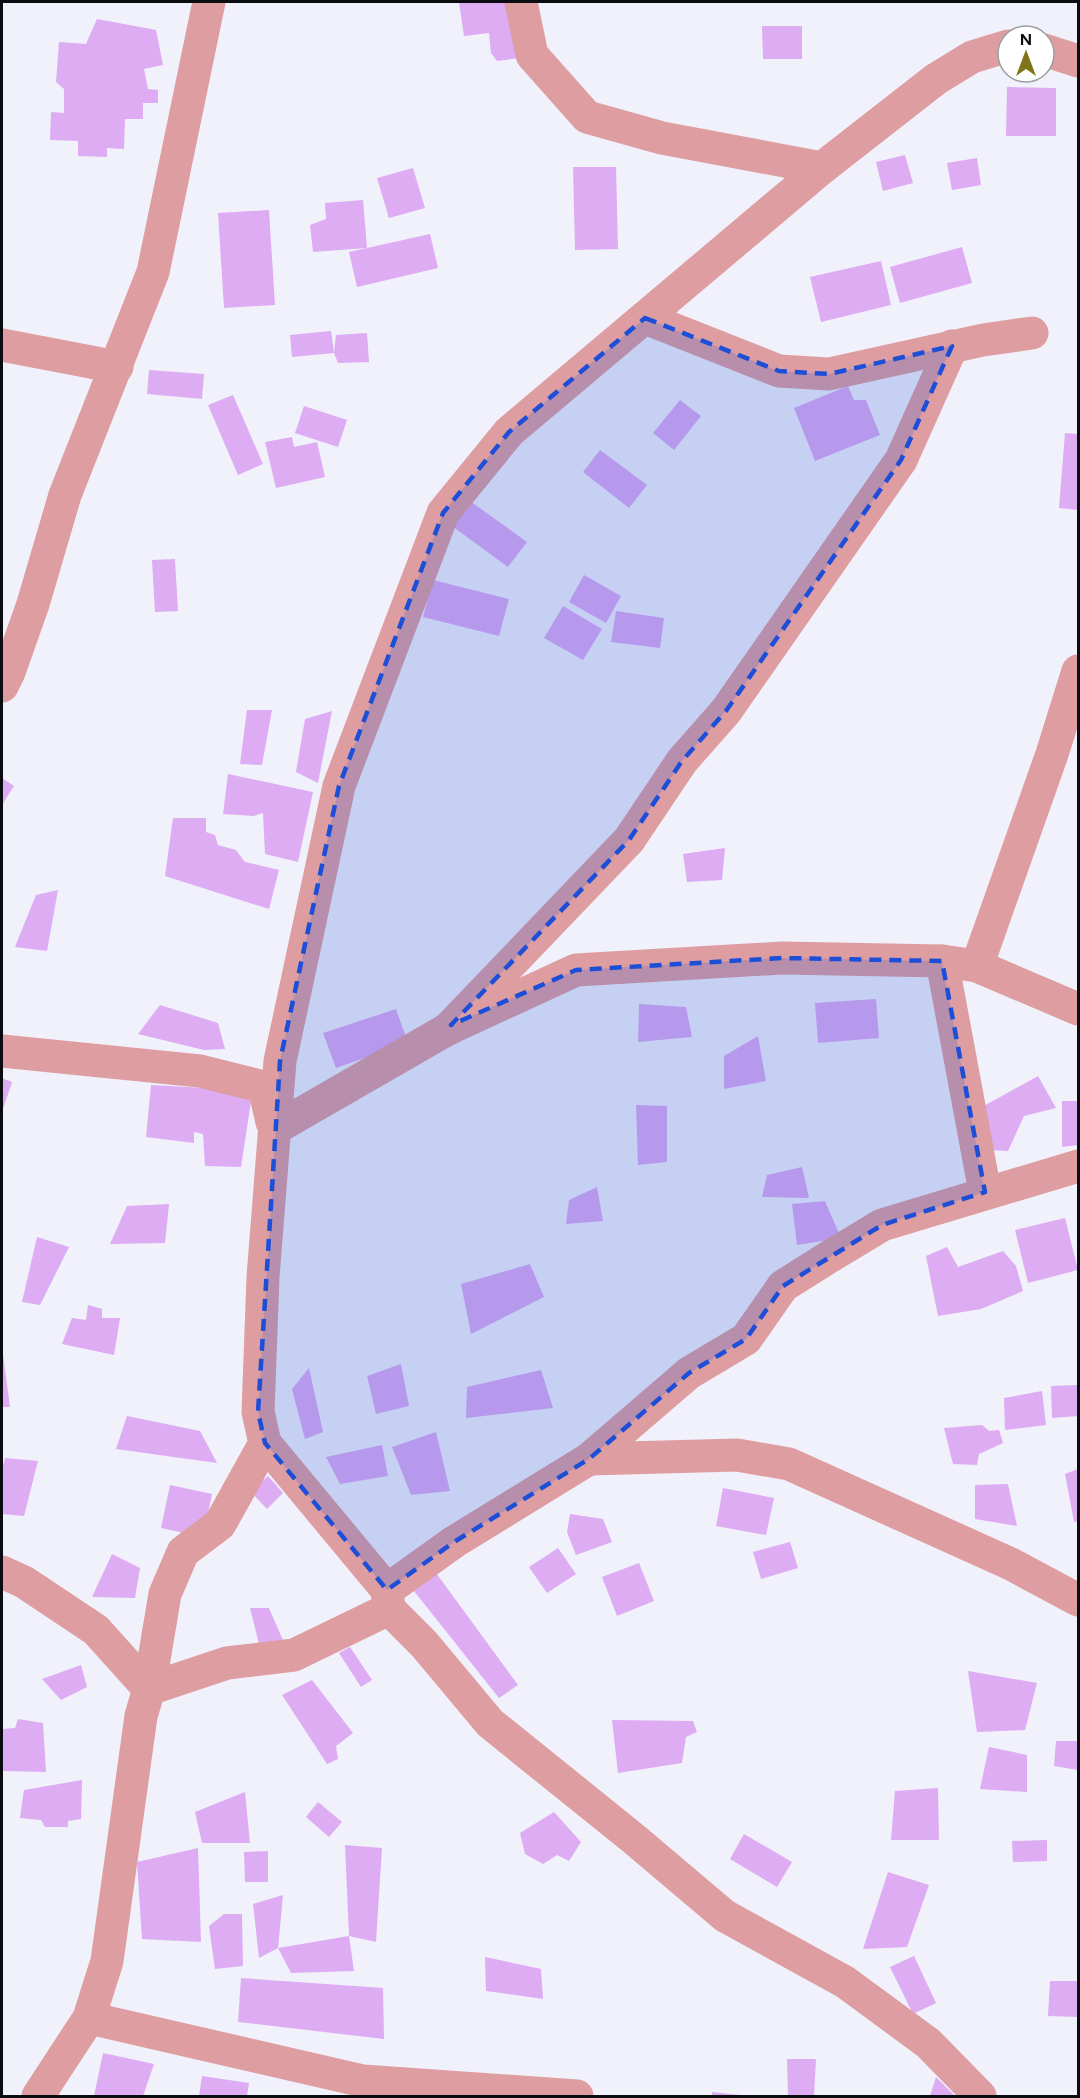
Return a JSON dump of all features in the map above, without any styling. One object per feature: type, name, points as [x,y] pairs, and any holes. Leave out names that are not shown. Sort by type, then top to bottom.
[{"type":"street","points":[[2,686],[33,604],[65,495],[153,272],[208,2]]},
{"type":"street","points":[[521,2],[532,55],[586,117],[662,138],[822,168]]},
{"type":"street","points":[[980,2097],[928,2043],[844,1982],[724,1916],[634,1839],[490,1723],[388,1600],[265,1443],[258,1412],[258,1401],[263,1277],[280,1061],[339,786],[443,513],[509,432],[822,168],[936,80],[972,57],[996,50]]},
{"type":"street","points":[[1056,54],[1078,61]]},
{"type":"street","points":[[645,318],[779,371],[829,374],[952,346],[1032,333]]},
{"type":"street","points":[[2,345],[117,367]]},
{"type":"street","points":[[448,1029],[629,840],[682,761],[726,711],[902,460],[952,346]]},
{"type":"street","points":[[978,966],[1065,754],[1078,671]]},
{"type":"street","points":[[274,1128],[448,1029],[576,970],[782,958],[942,961],[978,966],[1078,1009]]},
{"type":"street","points":[[942,961],[985,1192]]},
{"type":"street","points":[[2,1051],[128,1061],[200,1071],[264,1087],[274,1128]]},
{"type":"street","points":[[149,1689],[226,1663],[294,1655],[388,1600],[454,1542],[589,1459],[689,1373],[746,1339],[783,1286],[882,1225],[985,1192],[1078,1166]]},
{"type":"street","points":[[38,2097],[88,2018],[106,1961],[141,1716],[149,1689],[165,1594],[183,1552],[220,1524],[265,1443]]},
{"type":"street","points":[[589,1459],[737,1455],[789,1464],[1011,1564],[1078,1600]]},
{"type":"street","points":[[2,1572],[24,1582],[96,1630],[149,1689]]},
{"type":"street","points":[[88,2018],[363,2081],[577,2097]]},
{"type":"highlighted area","points":[[645,318],[779,371],[829,374],[952,346],[901,460],[726,711],[682,761],[629,840],[451,1025],[576,970],[782,958],[942,961],[985,1192],[882,1225],[783,1286],[746,1339],[689,1373],[589,1459],[454,1542],[387,1590],[265,1443],[258,1412],[280,1061],[339,786],[443,513],[509,432]]},
{"type":"building","points":[[459,2],[512,2],[519,58],[497,61],[491,53],[489,33],[464,36]]},
{"type":"building","points":[[97,19],[156,30],[163,65],[144,69],[148,89],[158,90],[158,103],[143,103],[143,119],[125,119],[124,149],[107,148],[107,157],[78,156],[78,141],[50,140],[51,112],[64,113],[64,89],[56,82],[59,42],[86,44]]},
{"type":"building","points":[[762,26],[802,26],[802,59],[763,59]]},
{"type":"building","points":[[1007,87],[1056,88],[1056,136],[1006,136]]},
{"type":"building","points":[[905,155],[913,183],[883,191],[876,162]]},
{"type":"building","points":[[977,158],[981,185],[952,190],[947,163]]},
{"type":"building","points":[[573,167],[616,167],[618,249],[575,250]]},
{"type":"building","points":[[413,168],[425,208],[389,218],[377,178]]},
{"type":"building","points":[[363,200],[367,248],[313,252],[310,225],[326,219],[325,203]]},
{"type":"building","points":[[269,210],[275,305],[224,308],[218,213]]},
{"type":"building","points":[[430,234],[438,268],[357,287],[349,252]]},
{"type":"building","points":[[962,247],[972,283],[900,303],[890,267]]},
{"type":"building","points":[[881,261],[891,305],[821,322],[810,277]]},
{"type":"building","points":[[331,331],[334,353],[292,357],[290,335]]},
{"type":"building","points":[[367,333],[369,362],[338,363],[334,353],[336,335]]},
{"type":"building","points":[[149,370],[204,374],[202,399],[147,394]]},
{"type":"building","points":[[848,386],[854,400],[866,400],[880,435],[815,461],[794,408]]},
{"type":"building","points":[[233,395],[263,464],[238,475],[208,405]]},
{"type":"building","points":[[680,400],[701,416],[674,450],[653,433]]},
{"type":"building","points":[[304,406],[347,420],[338,447],[295,433]]},
{"type":"building","points":[[1065,433],[1078,434],[1078,510],[1059,508]]},
{"type":"building","points":[[292,437],[294,447],[317,442],[325,477],[276,488],[265,442]]},
{"type":"building","points":[[600,450],[647,485],[629,508],[583,472]]},
{"type":"building","points":[[470,501],[527,542],[508,567],[452,526]]},
{"type":"building","points":[[175,559],[178,611],[155,612],[152,560]]},
{"type":"building","points":[[584,575],[621,596],[606,623],[569,602]]},
{"type":"building","points":[[433,580],[509,599],[499,636],[423,617]]},
{"type":"building","points":[[563,606],[602,629],[583,660],[544,638]]},
{"type":"building","points":[[616,611],[664,618],[660,648],[611,642]]},
{"type":"building","points":[[247,710],[272,710],[262,765],[240,764]]},
{"type":"building","points":[[332,711],[318,783],[296,772],[305,719]]},
{"type":"building","points":[[228,774],[313,792],[298,862],[265,854],[263,813],[254,816],[223,814]]},
{"type":"building","points":[[2,778],[14,786],[2,805]]},
{"type":"building","points":[[173,818],[206,818],[206,832],[215,835],[218,845],[236,850],[245,862],[279,870],[269,909],[165,876]]},
{"type":"building","points":[[725,848],[722,880],[687,882],[683,854]]},
{"type":"building","points":[[58,890],[47,951],[15,947],[36,895]]},
{"type":"building","points":[[876,999],[879,1038],[818,1043],[815,1003]]},
{"type":"building","points":[[639,1004],[686,1007],[692,1037],[638,1042]]},
{"type":"building","points":[[160,1005],[218,1023],[225,1049],[204,1050],[138,1034]]},
{"type":"building","points":[[396,1009],[408,1043],[336,1068],[323,1033]]},
{"type":"building","points":[[758,1036],[766,1081],[724,1089],[724,1056]]},
{"type":"building","points":[[1038,1076],[1056,1108],[1024,1116],[1008,1151],[989,1150],[982,1107]]},
{"type":"building","points":[[2,1078],[12,1082],[2,1112]]},
{"type":"building","points":[[151,1085],[206,1088],[252,1095],[241,1167],[205,1166],[203,1134],[194,1132],[194,1143],[146,1137]]},
{"type":"building","points":[[1062,1101],[1078,1101],[1078,1145],[1062,1147]]},
{"type":"building","points":[[636,1105],[667,1106],[667,1162],[638,1165]]},
{"type":"building","points":[[802,1167],[809,1198],[762,1197],[767,1175]]},
{"type":"building","points":[[597,1187],[603,1221],[566,1224],[569,1200]]},
{"type":"building","points":[[825,1201],[841,1238],[797,1245],[792,1204]]},
{"type":"building","points":[[169,1204],[165,1243],[110,1244],[127,1206]]},
{"type":"building","points":[[1065,1218],[1078,1270],[1028,1283],[1015,1230]]},
{"type":"building","points":[[37,1237],[69,1247],[40,1305],[22,1302]]},
{"type":"building","points":[[947,1247],[958,1267],[1003,1251],[1016,1266],[1023,1291],[981,1309],[938,1316],[926,1256]]},
{"type":"building","points":[[530,1264],[544,1297],[471,1334],[461,1284]]},
{"type":"building","points":[[88,1305],[102,1309],[102,1318],[120,1318],[114,1355],[62,1344],[72,1318],[86,1320]]},
{"type":"building","points":[[3,1354],[10,1407],[2,1407]]},
{"type":"building","points":[[401,1364],[409,1406],[376,1414],[367,1376]]},
{"type":"building","points":[[309,1368],[323,1432],[305,1439],[292,1389]]},
{"type":"building","points":[[541,1370],[553,1408],[466,1418],[467,1387]]},
{"type":"building","points":[[1078,1385],[1078,1416],[1052,1418],[1051,1386]]},
{"type":"building","points":[[1042,1391],[1046,1425],[1005,1430],[1004,1398]]},
{"type":"building","points":[[127,1416],[200,1431],[217,1463],[116,1449]]},
{"type":"building","points":[[982,1425],[989,1431],[999,1430],[1003,1443],[979,1454],[977,1465],[953,1464],[944,1428]]},
{"type":"building","points":[[436,1432],[450,1491],[411,1495],[392,1447]]},
{"type":"building","points":[[382,1445],[388,1476],[340,1484],[326,1457]]},
{"type":"building","points":[[5,1458],[38,1461],[24,1516],[2,1514],[2,1470]]},
{"type":"building","points":[[1078,1469],[1078,1521],[1074,1522],[1065,1474]]},
{"type":"building","points":[[268,1476],[283,1493],[267,1509],[251,1492]]},
{"type":"building","points":[[1008,1484],[1017,1526],[975,1519],[975,1485]]},
{"type":"building","points":[[170,1485],[212,1494],[203,1537],[161,1528]]},
{"type":"building","points":[[723,1488],[774,1498],[766,1535],[716,1526]]},
{"type":"building","points":[[570,1514],[603,1519],[612,1542],[576,1555],[567,1532]]},
{"type":"building","points":[[790,1542],[798,1568],[761,1579],[753,1552]]},
{"type":"building","points":[[558,1548],[576,1574],[547,1593],[529,1567]]},
{"type":"building","points":[[112,1554],[140,1568],[135,1598],[92,1597]]},
{"type":"building","points":[[639,1563],[654,1601],[617,1616],[602,1577]]},
{"type":"building","points":[[436,1573],[518,1685],[499,1698],[406,1581]]},
{"type":"building","points":[[250,1608],[269,1608],[285,1645],[260,1648]]},
{"type":"building","points":[[350,1647],[372,1680],[361,1687],[339,1653]]},
{"type":"building","points":[[81,1665],[87,1687],[61,1700],[42,1679]]},
{"type":"building","points":[[968,1671],[1037,1683],[1025,1730],[977,1732]]},
{"type":"building","points":[[312,1680],[353,1733],[336,1746],[338,1759],[327,1764],[282,1695]]},
{"type":"building","points":[[18,1719],[43,1723],[46,1772],[2,1771],[2,1729],[15,1728]]},
{"type":"building","points":[[612,1720],[693,1721],[697,1732],[686,1737],[682,1763],[618,1773]]},
{"type":"building","points":[[1056,1741],[1078,1741],[1078,1770],[1054,1766]]},
{"type":"building","points":[[989,1747],[1027,1755],[1027,1792],[980,1789]]},
{"type":"building","points":[[82,1780],[81,1819],[68,1821],[68,1827],[45,1827],[41,1820],[20,1818],[24,1790]]},
{"type":"building","points":[[938,1788],[939,1840],[891,1840],[895,1791]]},
{"type":"building","points":[[245,1792],[250,1843],[202,1843],[195,1812]]},
{"type":"building","points":[[318,1802],[342,1822],[329,1837],[306,1817]]},
{"type":"building","points":[[554,1812],[581,1842],[569,1861],[557,1855],[543,1864],[525,1854],[520,1833]]},
{"type":"building","points":[[744,1834],[792,1862],[777,1887],[730,1859]]},
{"type":"building","points":[[1047,1840],[1047,1861],[1013,1862],[1012,1841]]},
{"type":"building","points":[[345,1845],[382,1848],[376,1942],[349,1936]]},
{"type":"building","points":[[198,1848],[201,1942],[142,1939],[137,1862]]},
{"type":"building","points":[[268,1851],[268,1882],[245,1882],[244,1852]]},
{"type":"building","points":[[888,1872],[929,1885],[907,1947],[863,1949]]},
{"type":"building","points":[[283,1895],[278,1948],[259,1958],[253,1904]]},
{"type":"building","points":[[224,1914],[242,1914],[243,1966],[215,1969],[209,1926]]},
{"type":"building","points":[[349,1936],[354,1971],[291,1973],[278,1948]]},
{"type":"building","points":[[914,1956],[936,2003],[913,2014],[890,1967]]},
{"type":"building","points":[[485,1957],[541,1969],[543,1999],[486,1991]]},
{"type":"building","points":[[241,1978],[383,1988],[384,2039],[238,2022]]},
{"type":"building","points":[[1050,1981],[1078,1981],[1078,2017],[1048,2016]]},
{"type":"building","points":[[103,2053],[154,2064],[143,2096],[94,2096]]},
{"type":"building","points":[[787,2059],[816,2059],[814,2096],[788,2096]]},
{"type":"building","points":[[202,2076],[249,2083],[247,2096],[199,2096]]},
{"type":"building","points":[[936,2077],[955,2096],[930,2096]]},
{"type":"building","points":[[712,2092],[740,2095],[740,2096],[712,2096]]}]
